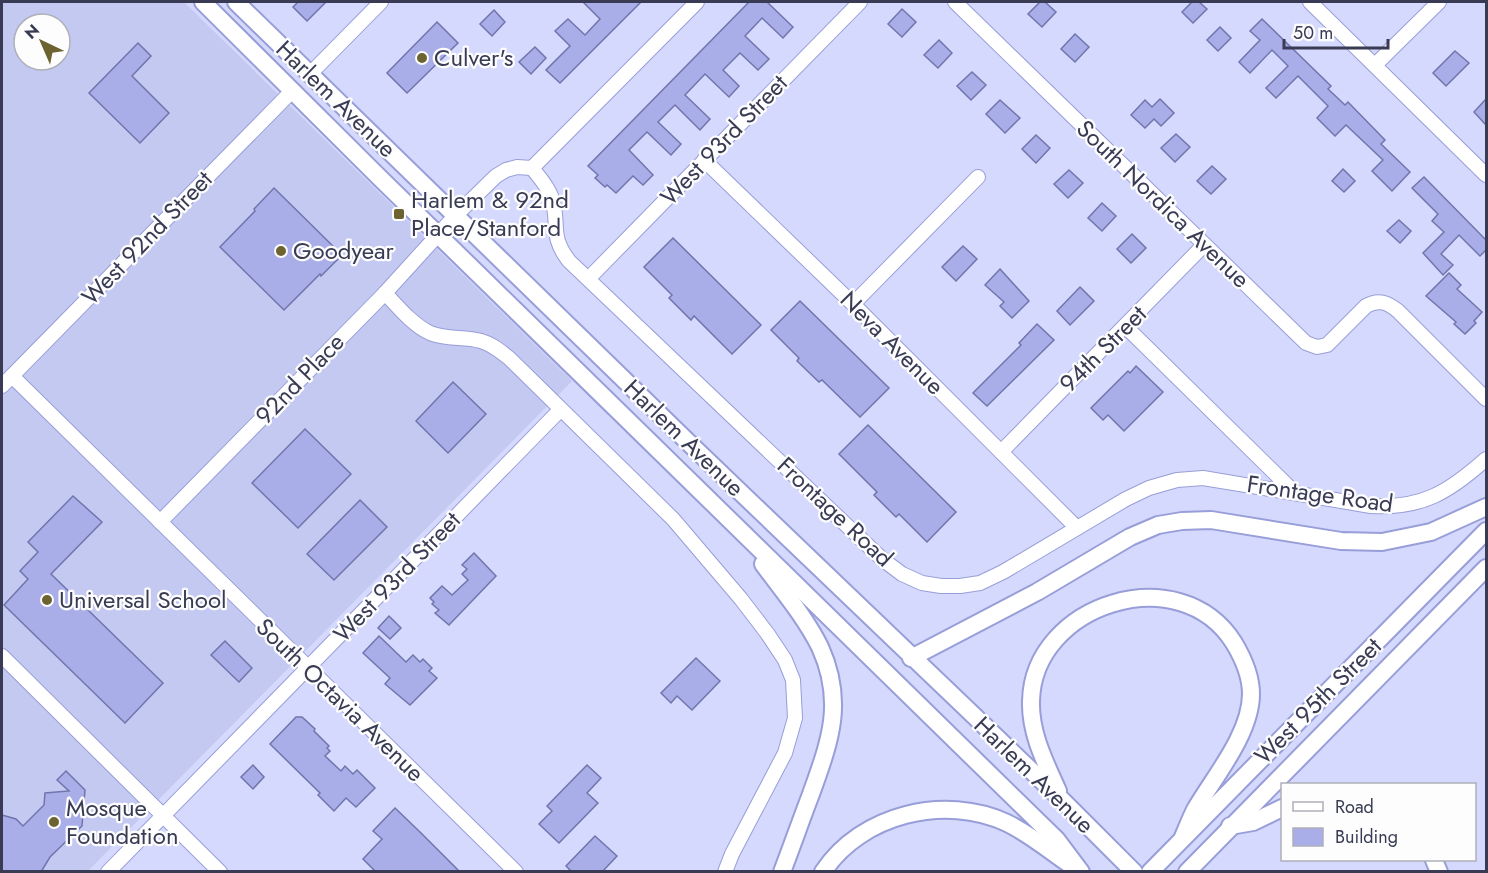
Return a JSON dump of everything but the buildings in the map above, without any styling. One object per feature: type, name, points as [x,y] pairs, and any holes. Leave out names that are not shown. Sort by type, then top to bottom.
[{"type":"main road","name":"Harlem Avenue","points":[[203,2],[1057,840],[1080,872]]},
{"type":"main road","name":"Harlem Avenue","points":[[236,2],[1134,872]]},
{"type":"main road","points":[[911,658],[1037,592],[1130,537],[1158,525],[1212,520],[1341,541],[1382,542],[1431,532],[1486,507]]},
{"type":"main road","points":[[736,526],[808,625],[821,649],[834,700],[829,745],[782,872]]},
{"type":"main road","name":"West 95th Street","points":[[1150,872],[1486,531]]},
{"type":"main road","name":"West 95th Street","points":[[1187,872],[1486,568]]},
{"type":"main road","points":[[1062,800],[1039,748],[1031,717],[1033,684],[1039,666],[1048,650],[1069,627],[1107,605],[1129,599],[1150,597],[1174,599],[1194,606],[1209,615],[1227,632],[1247,670],[1251,694],[1247,716],[1234,749],[1195,810],[1183,837]]},
{"type":"main road","points":[[1230,826],[1253,822],[1281,808]]},
{"type":"main road","points":[[823,872],[837,852],[852,840],[875,827],[903,816],[932,810],[957,810],[984,814],[1008,824],[1080,872]]},
{"type":"street","points":[[310,74],[381,2]]},
{"type":"street","points":[[532,168],[697,2]]},
{"type":"street","name":"West 93rd Street","points":[[589,278],[860,2]]},
{"type":"street","name":"South Nordica Avenue","points":[[956,2],[1302,339],[1312,346],[1322,347],[1327,345],[1366,306],[1378,302],[1391,306],[1486,399]]},
{"type":"street","points":[[1310,2],[1486,175]]},
{"type":"street","points":[[1375,66],[1439,2]]},
{"type":"street","name":"West 92nd Street","points":[[2,386],[292,91]]},
{"type":"street","name":"Neva Avenue","points":[[704,160],[853,304],[1077,528]]},
{"type":"street","name":"92nd Place","points":[[160,522],[385,293],[496,176],[517,167],[532,168]]},
{"type":"street","name":"Frontage Road","points":[[532,168],[546,185],[551,196],[556,237],[560,249],[569,261],[882,559],[922,583],[941,586],[980,583],[1003,572],[1126,499],[1149,488],[1177,480],[1203,478],[1371,506],[1393,507],[1411,505],[1447,490],[1486,459]]},
{"type":"street","points":[[853,304],[978,177]]},
{"type":"street","name":"94th Street","points":[[1001,452],[1204,245]]},
{"type":"street","points":[[385,293],[417,325],[428,332],[441,337],[482,341],[495,347],[508,358],[695,543],[767,633],[785,660],[793,680],[796,698],[791,736],[785,753],[732,854],[725,872]]},
{"type":"street","points":[[1125,326],[1294,492]]},
{"type":"street","name":"South Octavia Avenue","points":[[12,376],[516,872]]},
{"type":"street","name":"West 93rd Street","points":[[108,872],[560,410]]},
{"type":"street","points":[[2,656],[220,872]]},
{"type":"shaded area","points":[[2,2],[184,2],[572,381],[88,871],[2,872]]},
{"type":"place","name":"Culver's","points":[[422,58]]},
{"type":"place","name":"Harlem & 92nd Place/Stanford","points":[[399,214]]},
{"type":"place","name":"Goodyear","points":[[281,251]]},
{"type":"place","name":"Universal School","points":[[47,600]]},
{"type":"place","name":"Mosque Foundation","points":[[54,822]]}]
